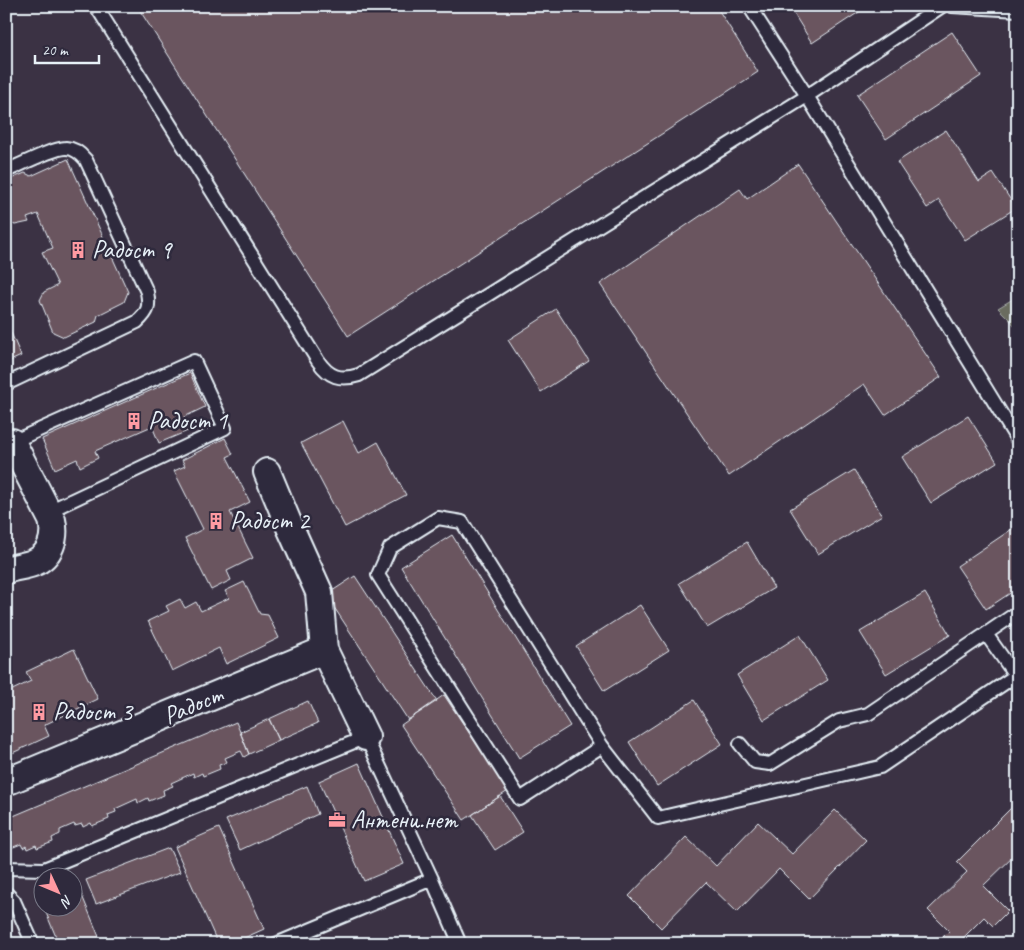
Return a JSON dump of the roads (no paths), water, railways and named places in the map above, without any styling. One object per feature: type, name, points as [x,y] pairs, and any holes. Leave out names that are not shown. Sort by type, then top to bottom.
[{"type":"street","points":[[6,570],[33,563],[40,559],[51,546],[54,538],[52,520],[46,512],[12,442]]},
{"type":"street","points":[[267,472],[320,592],[324,650],[366,737]]},
{"type":"street","name":"Радост","points":[[6,782],[324,650]]},
{"type":"lane","points":[[96,6],[323,369],[331,375],[340,378],[350,378],[359,375],[807,96],[942,6]]},
{"type":"lane","points":[[749,6],[807,96],[1018,441]]},
{"type":"lane","points":[[952,6],[1018,10]]},
{"type":"lane","points":[[6,171],[56,149],[68,148],[78,152],[86,160],[147,292],[149,304],[145,315],[136,322],[6,384]]},
{"type":"lane","points":[[12,442],[194,361],[225,428],[46,512]]},
{"type":"lane","points":[[602,746],[520,799],[378,575],[390,548],[438,518],[462,522],[602,746],[658,818],[880,767],[1016,674],[986,634]]},
{"type":"lane","points":[[740,744],[755,762],[770,764],[839,721],[868,714],[1018,612]]},
{"type":"lane","points":[[6,868],[44,868],[366,737],[460,944]]},
{"type":"lane","points":[[276,944],[432,879]]},
{"type":"lane","points":[[6,893],[14,901],[33,944]]},
{"type":"place","name":"Радост 9","points":[[78,250]]},
{"type":"place","name":"Радост 1","points":[[134,421]]},
{"type":"place","name":"Радост 2","points":[[216,521]]},
{"type":"place","name":"Радост 3","points":[[39,712]]},
{"type":"place","name":"Антени.нет","points":[[337,820]]}]
